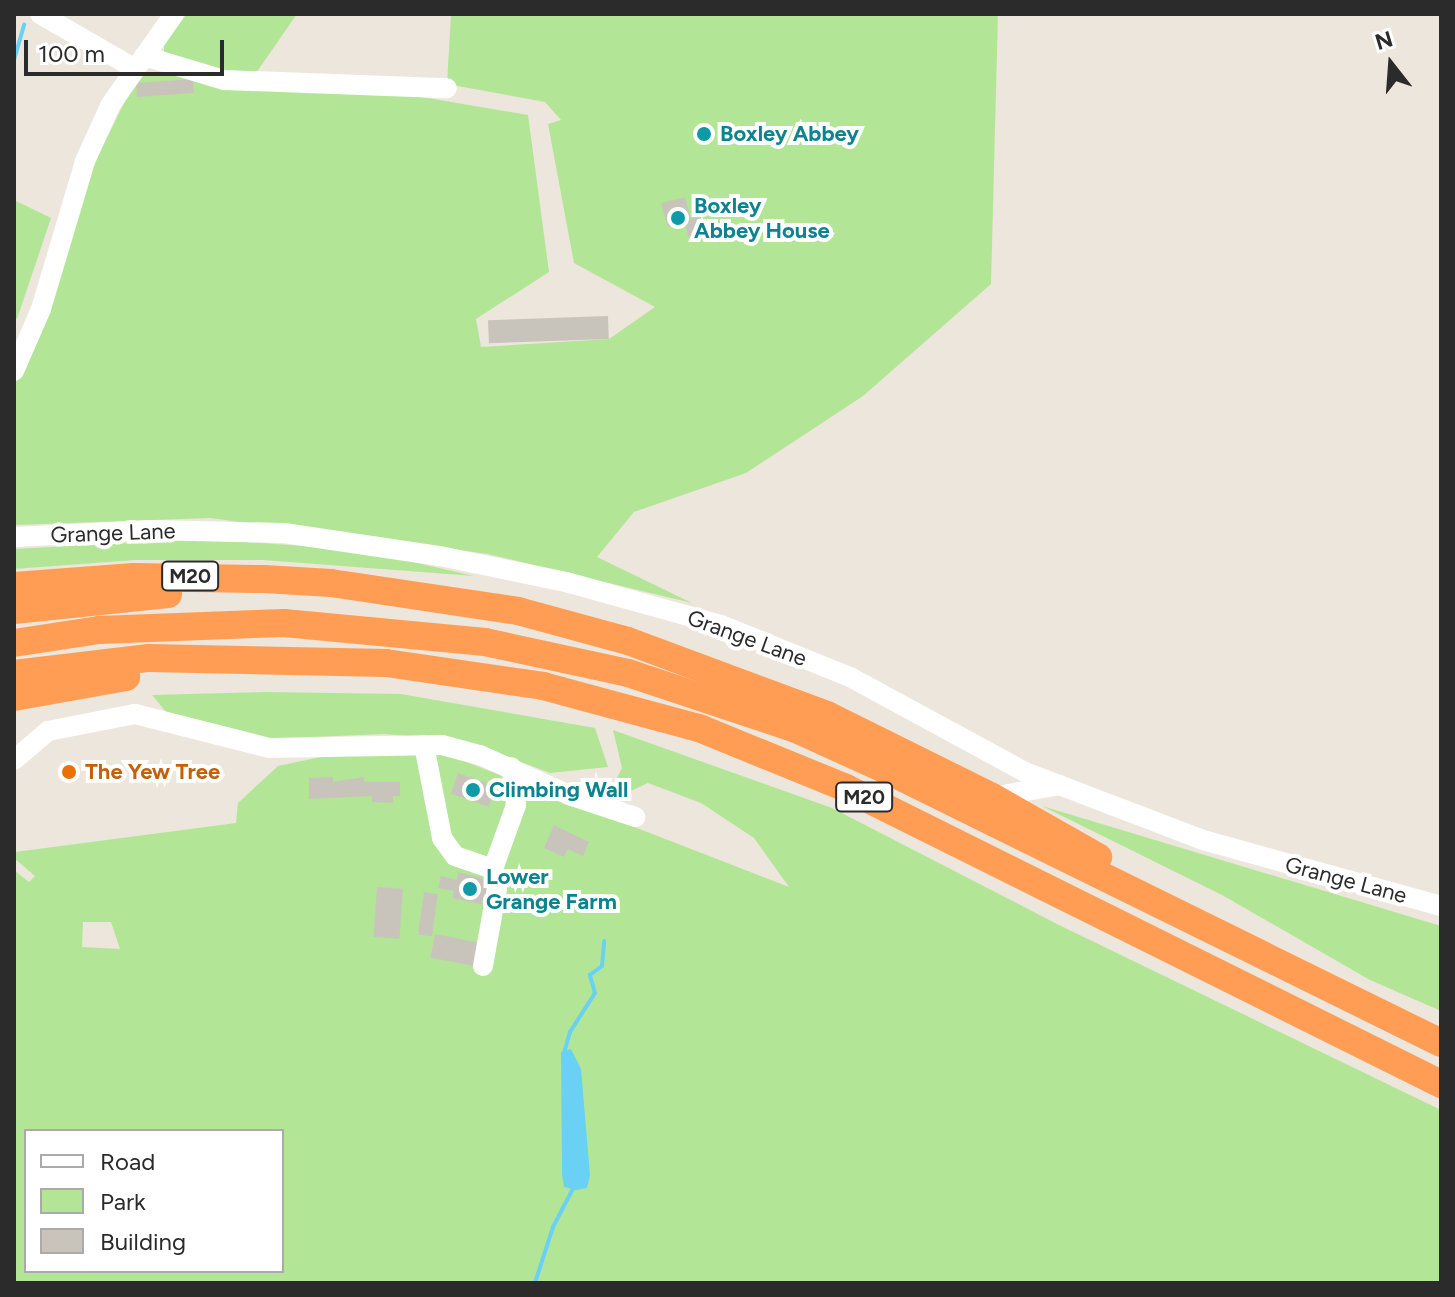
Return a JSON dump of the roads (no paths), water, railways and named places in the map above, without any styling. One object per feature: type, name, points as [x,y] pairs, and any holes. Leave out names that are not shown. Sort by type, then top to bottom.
[{"type":"highway","name":"M20","points":[[14,586],[178,576],[317,582],[518,611],[628,641],[827,715],[992,797],[1122,871],[1187,919]]},
{"type":"highway","name":"M20","points":[[14,610],[192,592],[365,590]]},
{"type":"highway","name":"M20","points":[[14,643],[99,630],[284,623],[395,630],[552,655],[628,673],[796,729],[1441,1043]]},
{"type":"highway","name":"M20","points":[[14,697],[241,656]]},
{"type":"highway","name":"M20","points":[[14,674],[149,658],[241,656],[386,663],[543,686],[699,728],[846,788],[1441,1084]]},
{"type":"street","points":[[40,14],[139,62],[224,80],[447,88]]},
{"type":"street","points":[[14,371],[41,309],[85,161],[139,62],[174,14]]},
{"type":"street","name":"Grange Lane","points":[[14,537],[151,530],[284,533],[440,556],[566,582],[721,625],[850,677],[1025,772],[1203,840],[1441,906]]},
{"type":"street","points":[[14,760],[48,731],[135,714],[269,748],[424,745],[480,755],[569,795],[635,817]]},
{"type":"street","points":[[424,745],[442,838],[455,856],[493,869]]},
{"type":"street","points":[[483,966],[497,888],[493,869],[516,805],[511,767]]},
{"type":"street","points":[[992,797],[1060,785]]},
{"type":"water","points":[[571,1049],[581,1069],[590,1175],[587,1188],[576,1190],[564,1187],[562,1174],[561,1052]]},
{"type":"waterway","points":[[14,60],[24,24]]},
{"type":"waterway","points":[[564,1053],[570,1032],[595,993],[590,975],[602,966],[604,941]]},
{"type":"waterway","points":[[535,1283],[553,1227],[575,1185]]},
{"type":"place","name":"Boxley Abbey","points":[[704,134]]},
{"type":"place","name":"Boxley Abbey House","points":[[678,218]]},
{"type":"place","name":"The Yew Tree","points":[[69,772]]},
{"type":"place","name":"Climbing Wall","points":[[473,790]]},
{"type":"place","name":"Lower Grange Farm","points":[[470,889]]}]
